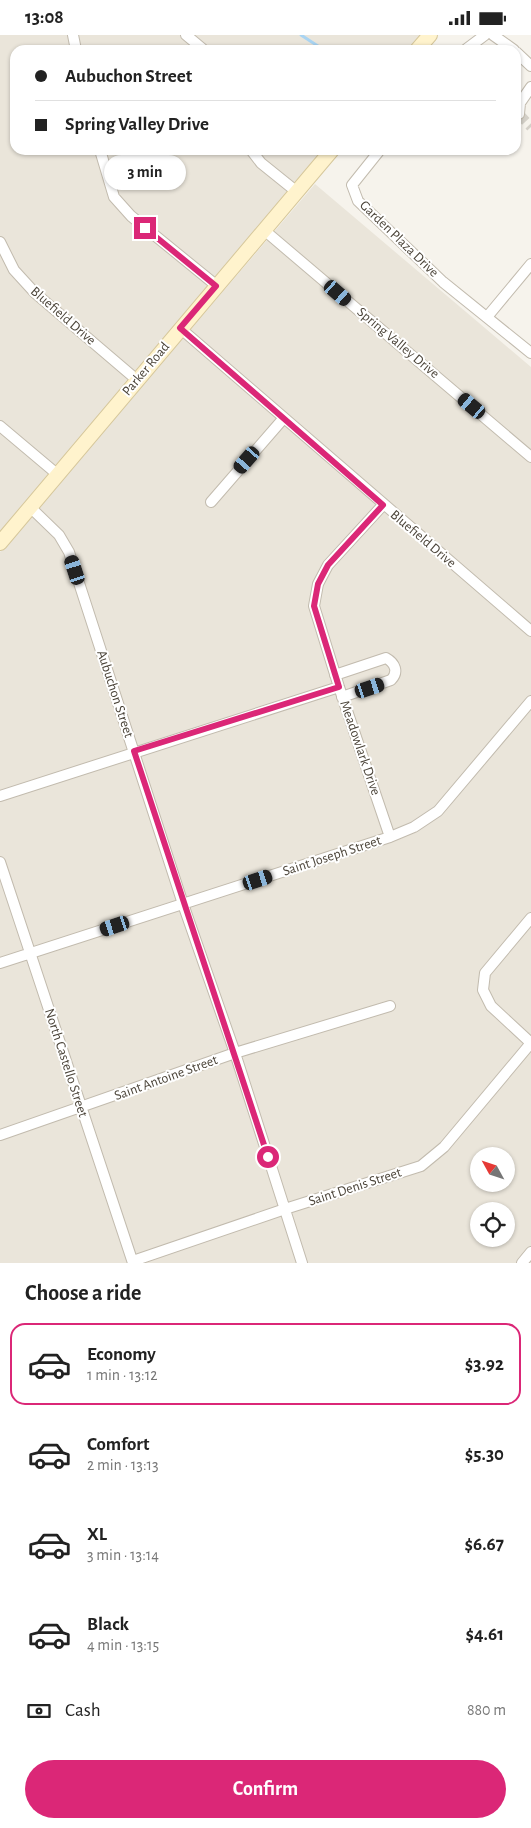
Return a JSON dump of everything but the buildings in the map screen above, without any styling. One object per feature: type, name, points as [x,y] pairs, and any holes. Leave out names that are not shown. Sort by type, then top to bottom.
[{"type":"main road","points":[[422,45],[430,35]]},
{"type":"main road","name":"Parker Road","points":[[0,543],[328,155]]},
{"type":"street","points":[[186,35],[198,45]]},
{"type":"street","points":[[471,45],[485,35]]},
{"type":"street","points":[[493,35],[507,45]]},
{"type":"street","points":[[521,57],[531,66]]},
{"type":"street","points":[[521,102],[531,87]]},
{"type":"street","points":[[101,155],[114,197],[125,209],[216,286]]},
{"type":"street","points":[[255,155],[261,163],[297,192]]},
{"type":"street","name":"Garden Plaza Drive","points":[[376,155],[352,185],[358,201],[443,282],[531,353]]},
{"type":"street","name":"Spring Valley Drive","points":[[264,230],[531,457]]},
{"type":"street","name":"Bluefield Drive","points":[[0,243],[14,270],[35,293],[137,380]]},
{"type":"street","points":[[487,317],[531,264]]},
{"type":"street","name":"Bluefield Drive","points":[[180,328],[283,419],[531,631]]},
{"type":"street","points":[[211,502],[283,419]]},
{"type":"street","points":[[0,426],[57,474]]},
{"type":"street","name":"Meadowlark Drive","points":[[383,505],[328,565],[318,584],[314,606],[342,697],[390,837]]},
{"type":"street","name":"Aubuchon Street","points":[[30,507],[59,535],[69,552],[183,905],[235,1053],[302,1263]]},
{"type":"street","points":[[335,675],[386,658],[392,662],[396,669],[395,676],[391,680],[342,697]]},
{"type":"street","points":[[0,796],[134,751],[339,687]]},
{"type":"street","name":"Saint Joseph Street","points":[[0,963],[390,837],[414,827],[438,811],[531,701]]},
{"type":"street","name":"North Castello Street","points":[[0,862],[133,1262]]},
{"type":"street","points":[[531,918],[484,973],[483,990],[491,1006],[531,1043]]},
{"type":"street","name":"Saint Antoine Street","points":[[0,1135],[235,1053],[390,1006]]},
{"type":"street","name":"Saint Denis Street","points":[[133,1262],[285,1209],[421,1166],[444,1147],[531,1043]]},
{"type":"street","points":[[522,1263],[531,1252]]},
{"type":"shaded area","points":[[0,35],[424,35],[416,45],[10,45],[10,155],[322,155],[0,533]]},
{"type":"shaded area","points":[[315,184],[531,367],[531,1263],[0,1263],[0,552]]},
{"type":"waterway","points":[[301,35],[316,45]]},
{"type":"tunnel","points":[[521,116],[531,127]]},
{"type":"route","points":[[145,228],[216,286],[180,328],[383,505],[328,565],[318,584],[314,606],[339,687],[134,751],[183,905],[235,1053],[268,1157]]}]
